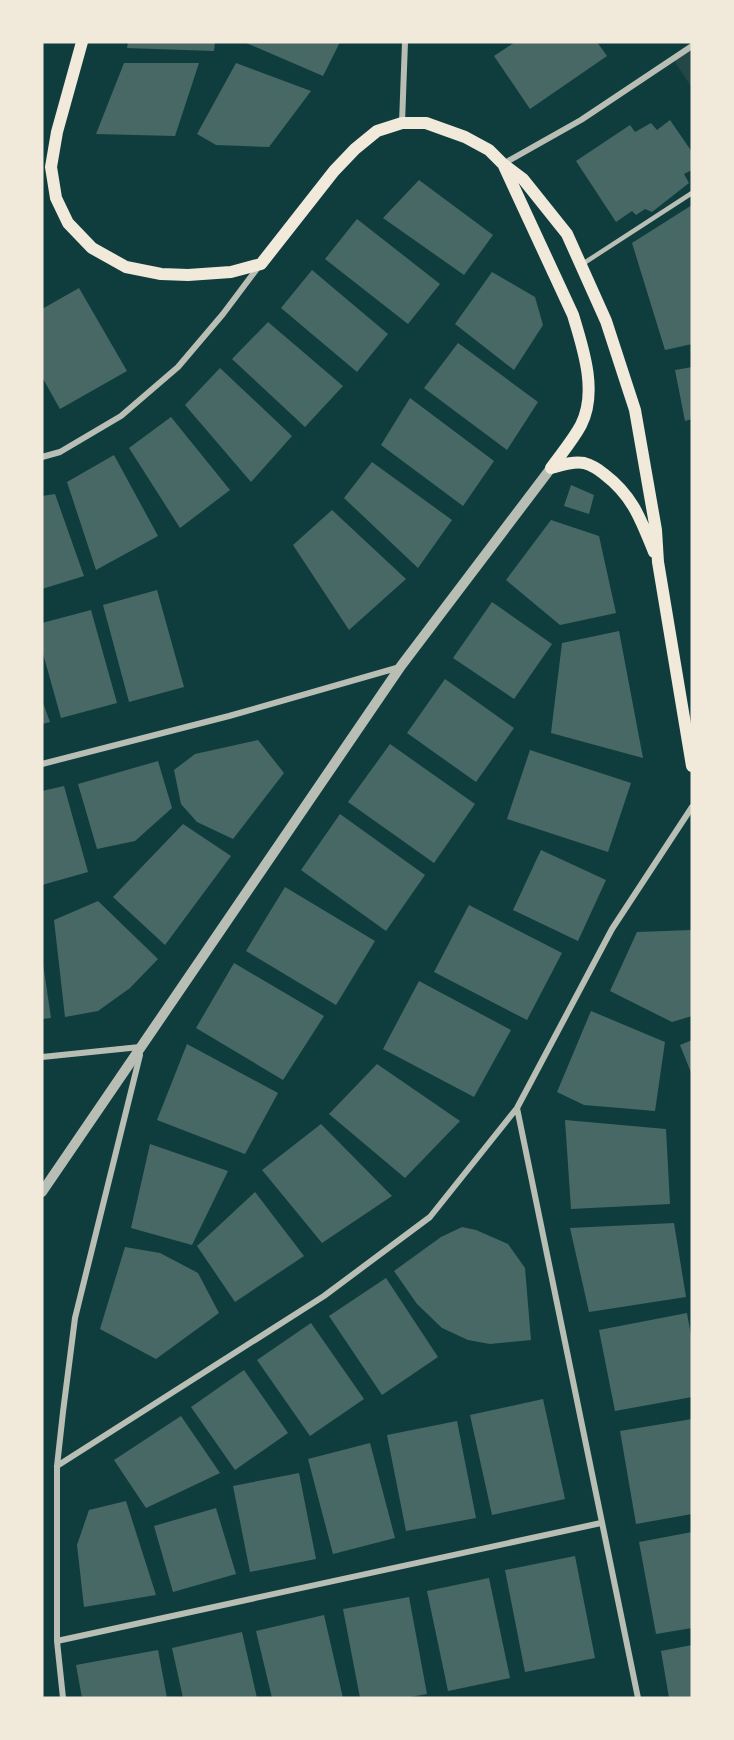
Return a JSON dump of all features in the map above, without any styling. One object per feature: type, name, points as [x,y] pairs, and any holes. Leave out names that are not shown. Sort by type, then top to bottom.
[{"type":"main road","points":[[82,42],[57,132],[51,167],[56,198],[68,223],[92,248],[126,267],[161,274],[188,275],[231,272],[261,264],[334,171],[355,149],[377,131],[402,123],[426,123],[450,130],[489,150],[523,179],[547,207],[567,234],[606,321],[634,410],[656,530],[658,562],[692,766]]},
{"type":"main road","points":[[503,164],[573,315],[587,370],[586,409],[582,424],[551,468]]},
{"type":"main road","points":[[551,468],[571,462],[584,463],[597,468],[616,483],[630,498],[658,562]]},
{"type":"street","points":[[402,123],[405,42]]},
{"type":"street","points":[[503,164],[581,120],[692,46]]},
{"type":"street","points":[[42,457],[60,452],[121,416],[178,367],[261,264]]},
{"type":"street","points":[[42,1192],[402,666],[551,468]]},
{"type":"street","points":[[42,764],[229,716],[402,666]]},
{"type":"street","points":[[57,1466],[324,1296],[430,1218],[518,1108],[612,929],[692,807]]},
{"type":"street","points":[[42,1057],[142,1047]]},
{"type":"street","points":[[63,1698],[57,1641],[57,1466],[75,1318],[142,1047]]},
{"type":"street","points":[[518,1108],[638,1698]]},
{"type":"street","points":[[57,1641],[601,1523]]},
{"type":"lane","points":[[581,265],[692,193]]},
{"type":"shaded area","points":[[692,46],[692,88],[673,59]]},
{"type":"building","points":[[128,42],[215,42],[214,51],[127,48]]},
{"type":"building","points":[[244,42],[340,42],[323,76]]},
{"type":"building","points":[[515,42],[597,42],[607,56],[530,109],[494,56]]},
{"type":"building","points":[[124,63],[199,63],[175,136],[96,134]]},
{"type":"building","points":[[236,63],[311,91],[269,147],[216,145],[197,134]]},
{"type":"building","points":[[670,120],[692,152],[692,170],[684,174],[689,183],[652,212],[645,209],[636,215],[632,211],[616,222],[576,161],[630,125],[635,132],[651,123],[657,130]]},
{"type":"building","points":[[419,180],[493,235],[464,275],[383,218]]},
{"type":"building","points":[[692,205],[692,344],[665,350],[632,243]]},
{"type":"building","points":[[357,219],[440,284],[408,324],[325,259]]},
{"type":"building","points":[[312,270],[388,334],[357,372],[281,308]]},
{"type":"building","points":[[492,272],[535,297],[543,325],[514,370],[455,324]]},
{"type":"building","points":[[79,288],[127,371],[60,409],[42,377],[42,309]]},
{"type":"building","points":[[268,322],[343,386],[305,427],[232,359]]},
{"type":"building","points":[[458,343],[538,402],[507,450],[424,388]]},
{"type":"building","points":[[692,367],[692,419],[685,421],[675,370]]},
{"type":"building","points":[[220,368],[292,436],[251,482],[185,405]]},
{"type":"building","points":[[410,398],[494,461],[463,506],[381,445]]},
{"type":"building","points":[[171,417],[230,490],[180,528],[129,448]]},
{"type":"building","points":[[114,455],[158,536],[96,570],[67,482]]},
{"type":"building","points":[[372,462],[452,520],[418,568],[344,498]]},
{"type":"building","points":[[571,485],[594,495],[589,514],[564,506]]},
{"type":"building","points":[[55,494],[84,576],[42,589],[42,496]]},
{"type":"building","points":[[332,510],[406,579],[349,630],[293,545]]},
{"type":"building","points":[[551,520],[599,536],[616,613],[560,625],[506,580]]},
{"type":"building","points":[[157,590],[184,687],[129,702],[103,605]]},
{"type":"building","points":[[492,602],[552,644],[514,699],[453,658]]},
{"type":"building","points":[[91,610],[117,703],[61,718],[42,650],[42,623]]},
{"type":"building","points":[[619,631],[643,758],[551,733],[562,643]]},
{"type":"building","points":[[445,679],[514,728],[476,782],[407,733]]},
{"type":"building","points":[[42,700],[50,722],[42,724]]},
{"type":"building","points":[[258,740],[284,773],[233,839],[197,822],[181,804],[174,770],[195,754]]},
{"type":"building","points":[[390,744],[475,804],[434,863],[348,802]]},
{"type":"building","points":[[530,750],[631,783],[608,852],[507,819]]},
{"type":"building","points":[[158,761],[172,808],[135,841],[97,849],[78,784]]},
{"type":"building","points":[[64,786],[88,872],[42,885],[42,791]]},
{"type":"building","points":[[340,814],[425,875],[386,931],[301,870]]},
{"type":"building","points":[[183,824],[231,856],[165,945],[113,897]]},
{"type":"building","points":[[541,850],[606,880],[578,941],[513,910]]},
{"type":"building","points":[[285,887],[375,941],[336,1005],[246,951]]},
{"type":"building","points":[[98,901],[158,959],[130,988],[98,1011],[65,1017],[54,920]]},
{"type":"building","points":[[469,905],[562,953],[527,1020],[434,972]]},
{"type":"building","points":[[692,930],[692,1016],[672,1022],[610,991],[637,932]]},
{"type":"building","points":[[42,957],[51,1018],[42,1019]]},
{"type":"building","points":[[234,963],[324,1016],[283,1080],[196,1028]]},
{"type":"building","points":[[419,981],[511,1030],[474,1097],[383,1049]]},
{"type":"building","points":[[591,1011],[665,1042],[655,1111],[584,1105],[557,1092]]},
{"type":"building","points":[[692,1040],[692,1075],[680,1045]]},
{"type":"building","points":[[187,1044],[278,1093],[245,1154],[157,1120]]},
{"type":"building","points":[[377,1064],[460,1121],[405,1178],[329,1114]]},
{"type":"building","points":[[565,1120],[666,1129],[670,1204],[571,1209]]},
{"type":"building","points":[[321,1124],[392,1196],[322,1243],[262,1170]]},
{"type":"building","points":[[150,1144],[228,1171],[192,1245],[131,1228]]},
{"type":"building","points":[[255,1192],[304,1256],[235,1302],[197,1246]]},
{"type":"building","points":[[674,1223],[686,1297],[589,1312],[570,1228]]},
{"type":"building","points":[[462,1227],[476,1230],[508,1244],[525,1268],[531,1340],[490,1344],[468,1340],[442,1328],[417,1304],[394,1271],[441,1237]]},
{"type":"building","points":[[125,1247],[160,1253],[198,1273],[219,1313],[156,1359],[100,1329]]},
{"type":"building","points":[[386,1278],[438,1357],[382,1395],[329,1316]]},
{"type":"building","points":[[687,1313],[692,1341],[692,1397],[615,1411],[599,1330]]},
{"type":"building","points":[[311,1323],[364,1399],[310,1436],[257,1360]]},
{"type":"building","points":[[244,1370],[288,1433],[235,1470],[191,1407]]},
{"type":"building","points":[[543,1399],[565,1499],[492,1515],[470,1415]]},
{"type":"building","points":[[181,1416],[220,1473],[146,1508],[114,1460]]},
{"type":"building","points":[[692,1419],[692,1514],[636,1524],[620,1431]]},
{"type":"building","points":[[457,1421],[476,1518],[406,1531],[387,1435]]},
{"type":"building","points":[[370,1443],[395,1538],[333,1554],[308,1459]]},
{"type":"building","points":[[299,1473],[316,1559],[250,1572],[233,1486]]},
{"type":"building","points":[[126,1501],[156,1595],[84,1607],[77,1545],[89,1510]]},
{"type":"building","points":[[216,1508],[236,1574],[173,1592],[154,1526]]},
{"type":"building","points":[[692,1532],[692,1628],[656,1634],[639,1542]]},
{"type":"building","points":[[575,1556],[595,1658],[525,1672],[505,1570]]},
{"type":"building","points":[[489,1578],[510,1678],[448,1691],[427,1591]]},
{"type":"building","points":[[409,1597],[427,1694],[405,1698],[360,1698],[343,1609]]},
{"type":"building","points":[[324,1615],[343,1698],[272,1698],[256,1631]]},
{"type":"building","points":[[242,1632],[257,1698],[183,1698],[172,1648]]},
{"type":"building","points":[[692,1645],[692,1698],[669,1698],[661,1651]]},
{"type":"building","points":[[158,1650],[167,1698],[82,1698],[76,1665]]}]
